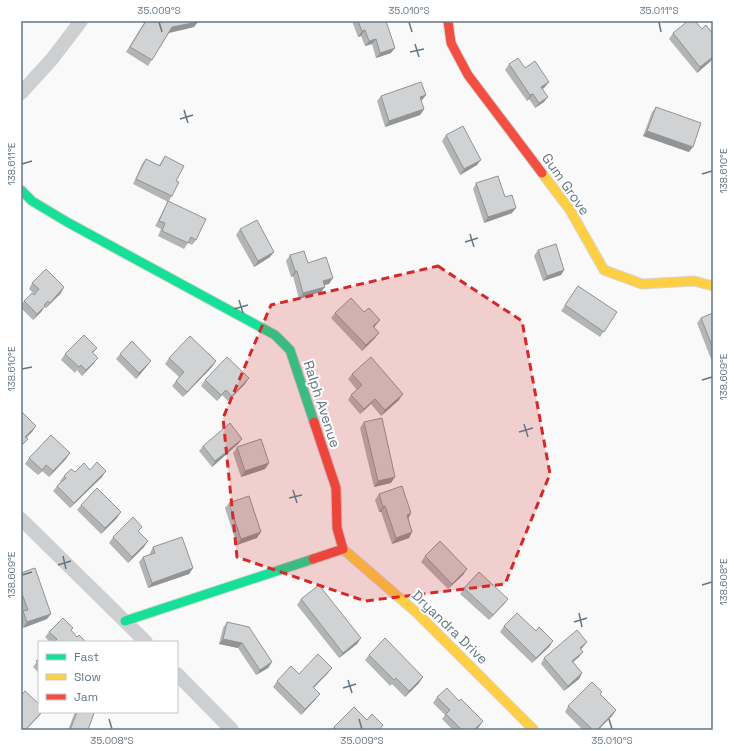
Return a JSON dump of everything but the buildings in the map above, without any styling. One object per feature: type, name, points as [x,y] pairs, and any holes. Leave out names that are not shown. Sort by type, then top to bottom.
[{"type":"street","points":[[21,93],[52,59],[81,21]]},
{"type":"street","name":"Gum Grove","points":[[448,21],[451,43],[468,75],[570,210],[604,270],[642,284],[694,281],[713,286]]},
{"type":"street","name":"Ralph Avenue","points":[[21,190],[32,201],[67,222],[275,335],[290,350],[336,488],[337,528],[343,549]]},
{"type":"street","points":[[21,519],[145,641]]},
{"type":"street","points":[[125,621],[343,549]]},
{"type":"street","name":"Dryandra Drive","points":[[343,549],[417,613],[534,730]]},
{"type":"street","points":[[178,675],[232,730]]},
{"type":"highlighted area","points":[[438,266],[522,321],[550,474],[505,584],[365,601],[237,557],[223,418],[271,305]]},
{"type":"traffic: fast","points":[[21,190],[32,201],[67,222],[275,335],[290,350],[314,422]]},
{"type":"traffic: fast","points":[[125,621],[313,559]]},
{"type":"traffic: slow","points":[[542,173],[570,210],[604,270],[642,284],[694,281],[713,286]]},
{"type":"traffic: slow","points":[[343,549],[417,613],[534,730]]},
{"type":"traffic: jam","points":[[448,21],[451,43],[468,75],[542,173]]},
{"type":"traffic: jam","points":[[313,559],[343,549],[337,528],[336,488],[314,422]]}]
